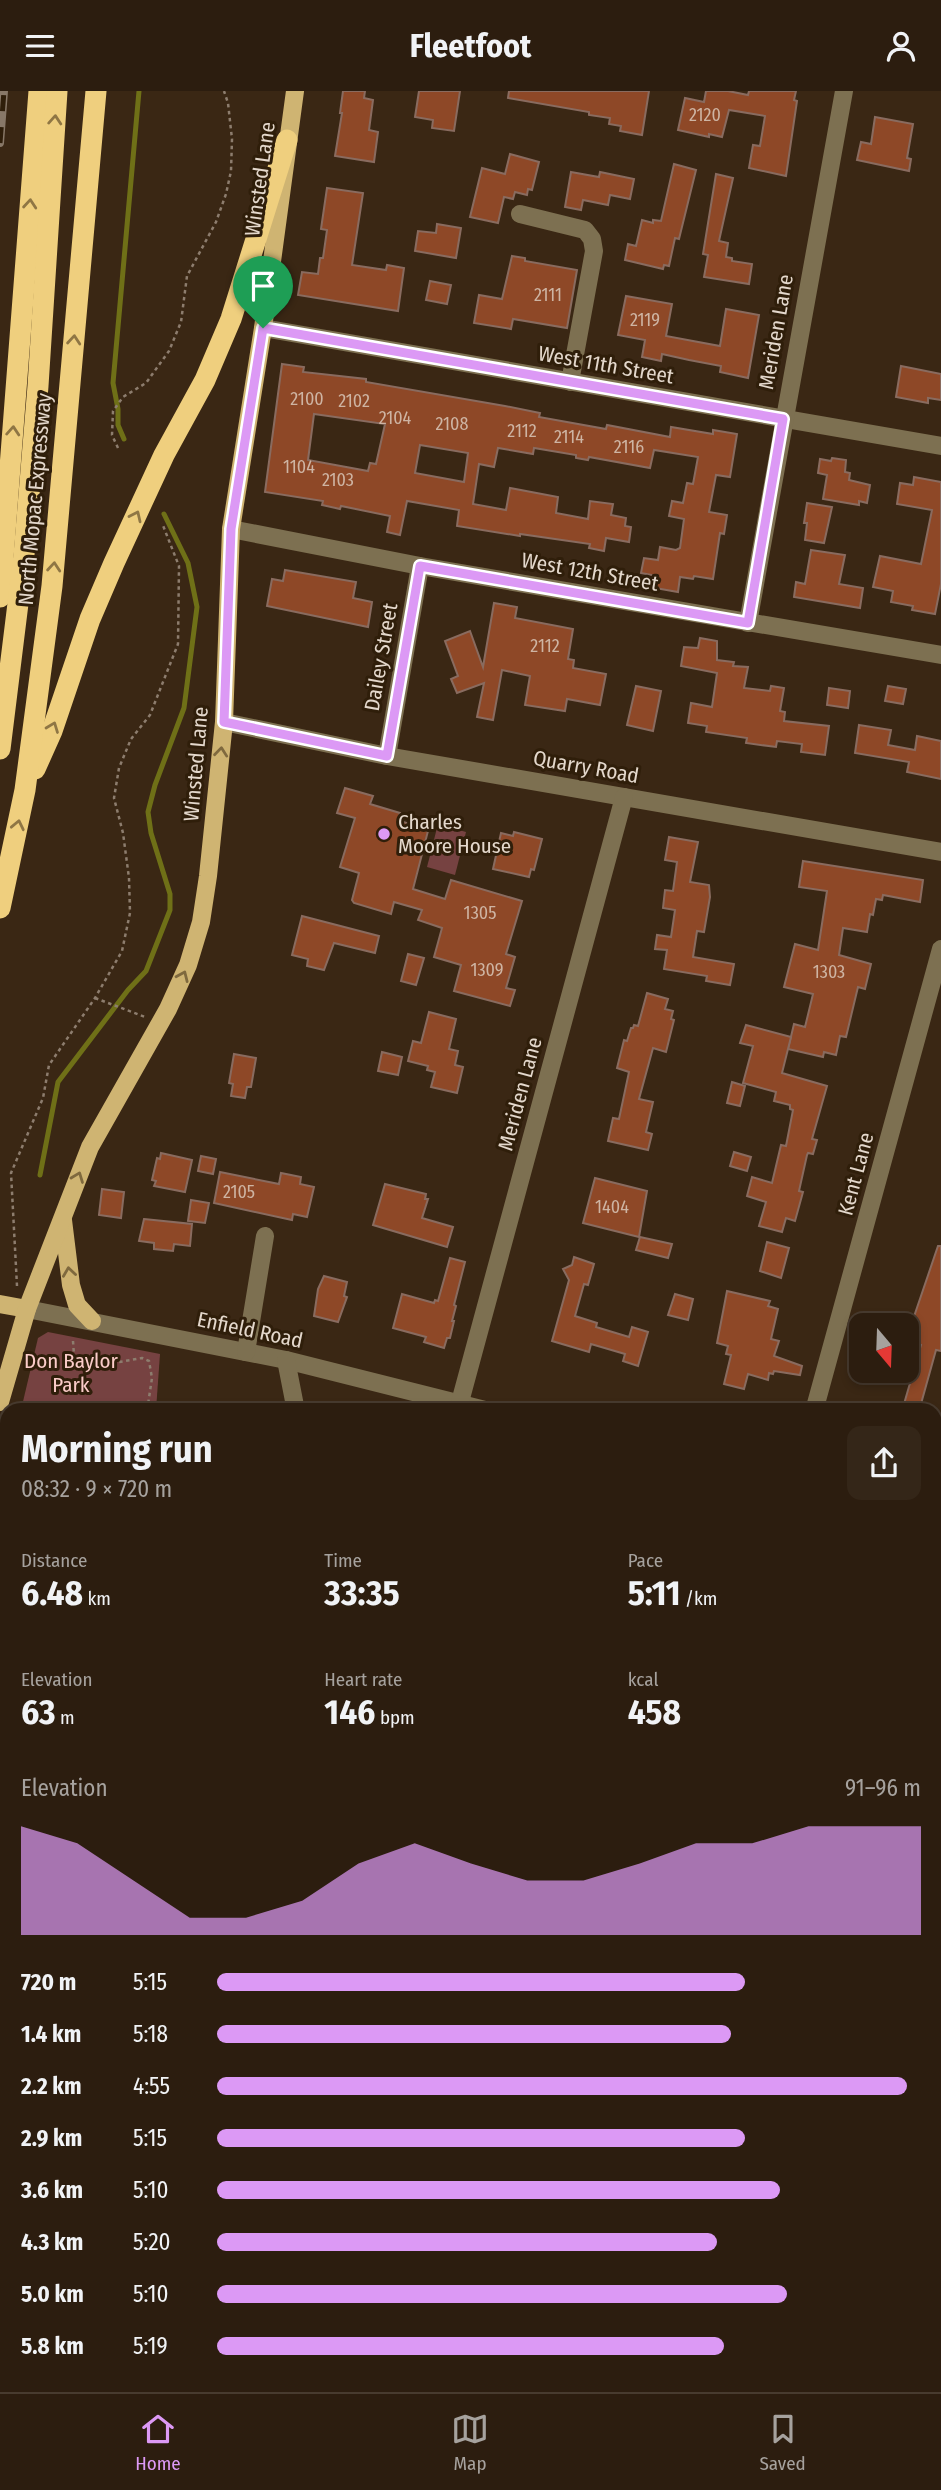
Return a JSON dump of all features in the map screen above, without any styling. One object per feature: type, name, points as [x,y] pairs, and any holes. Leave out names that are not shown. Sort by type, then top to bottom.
[{"type":"highway","points":[[0,597],[39,91]]},
{"type":"highway","points":[[0,749],[25,542],[57,91]]},
{"type":"highway","name":"North Mopac Expressway","points":[[0,908],[25,790],[52,586],[96,91]]},
{"type":"highway","points":[[25,790],[52,731],[90,619],[114,563],[164,455],[205,380],[231,319],[287,140]]},
{"type":"main road","name":"Winsted Lane","points":[[0,1402],[27,1309],[90,1147],[168,1009],[188,965],[201,922],[224,722],[231,529],[263,328],[295,91]]},
{"type":"main road","points":[[63,1217],[71,1285],[77,1305],[92,1321]]},
{"type":"main road","name":"Enfield Road","points":[[0,1304],[27,1309]]},
{"type":"street","name":"Meriden Lane","points":[[748,623],[844,91]]},
{"type":"street","points":[[520,214],[585,230],[592,239],[594,251],[570,382]]},
{"type":"street","name":"West 11th Street","points":[[263,328],[941,446]]},
{"type":"street","name":"West 12th Street","points":[[231,529],[420,566],[941,655]]},
{"type":"street","name":"Dailey Street","points":[[387,756],[420,566]]},
{"type":"street","name":"Quarry Road","points":[[224,722],[387,756],[941,852]]},
{"type":"street","name":"Meriden Lane","points":[[460,1402],[624,797]]},
{"type":"street","name":"Kent Lane","points":[[816,1403],[941,950]]},
{"type":"street","points":[[246,1352],[265,1236]]},
{"type":"street","name":"Enfield Road","points":[[27,1309],[286,1360],[463,1403]]},
{"type":"street","points":[[286,1360],[294,1403]]},
{"type":"path","points":[[118,447],[112,435],[113,411],[123,397],[146,383],[169,351],[181,322],[187,276],[211,232],[226,194],[231,171],[232,139],[224,91]]},
{"type":"path","points":[[18,1289],[10,1173],[43,1098],[49,1065],[95,998],[122,951],[130,913],[123,833],[114,798],[119,768],[131,739],[150,715],[178,644],[180,566],[162,523]]},
{"type":"path","points":[[95,998],[127,1010]]},
{"type":"path","points":[[73,1341],[74,1355],[81,1363],[108,1364],[142,1358],[149,1361],[152,1378],[147,1403]]},
{"type":"green space","points":[[438,824],[466,832],[455,875],[427,867]]},
{"type":"green space","name":"Don Baylor Park","points":[[48,1332],[160,1354],[156,1403],[23,1403],[38,1338]]},
{"type":"building","points":[[343,91],[365,91],[364,98],[373,100],[369,130],[378,132],[374,162],[335,156]]},
{"type":"building","points":[[419,91],[460,91],[454,131],[432,128],[433,120],[415,117]]},
{"type":"building","points":[[509,91],[649,91],[642,135],[620,131],[621,126],[609,124],[610,118],[589,115],[589,112],[508,98]]},
{"type":"building","points":[[706,91],[748,95],[749,91],[796,91],[794,100],[797,101],[786,176],[749,168],[753,145],[760,146],[765,116],[729,110],[722,137],[678,130],[685,98],[704,102]]},
{"type":"building","points":[[875,117],[913,124],[907,158],[911,159],[909,171],[857,160],[861,142],[871,144]]},
{"type":"building","points":[[510,154],[539,162],[532,190],[528,189],[527,195],[515,192],[513,199],[504,197],[498,223],[470,217],[482,168],[505,174]]},
{"type":"building","points":[[674,164],[696,170],[679,239],[675,238],[669,266],[664,265],[663,269],[625,260],[628,244],[636,246],[642,220],[653,223],[653,220],[661,221]]},
{"type":"building","points":[[571,172],[599,177],[600,172],[634,179],[630,199],[610,195],[608,205],[583,200],[581,210],[565,207]]},
{"type":"building","points":[[716,174],[733,178],[719,241],[728,243],[726,257],[732,258],[732,261],[752,264],[749,284],[704,277],[708,255],[703,254]]},
{"type":"building","points":[[327,188],[363,193],[352,265],[386,270],[387,265],[404,268],[398,311],[298,295],[302,272],[318,274],[320,258],[323,258],[327,230],[321,229]]},
{"type":"building","points":[[437,224],[461,228],[456,258],[415,251],[418,231],[436,233]]},
{"type":"building","points":[[512,256],[525,258],[525,261],[577,270],[567,328],[513,319],[511,329],[474,323],[479,295],[502,299]]},
{"type":"building","points":[[430,281],[451,285],[447,304],[426,300]]},
{"type":"building","points":[[626,296],[672,304],[666,336],[720,346],[726,309],[759,315],[748,378],[720,372],[721,366],[662,354],[661,361],[642,357],[645,340],[618,335]]},
{"type":"building","points":[[282,364],[304,367],[303,372],[366,379],[366,382],[505,406],[540,413],[539,417],[606,429],[607,425],[670,437],[671,427],[713,434],[713,430],[737,434],[730,477],[716,475],[709,512],[727,515],[724,534],[720,533],[713,579],[680,577],[678,592],[655,588],[657,576],[641,573],[644,558],[658,560],[660,547],[676,550],[680,548],[684,519],[669,516],[672,501],[683,503],[687,483],[693,484],[698,457],[654,450],[650,468],[589,457],[588,460],[576,458],[576,455],[534,448],[533,454],[498,448],[494,467],[479,464],[473,504],[506,510],[510,488],[558,497],[556,513],[588,519],[590,501],[613,504],[611,515],[626,518],[625,526],[631,527],[629,542],[606,538],[604,551],[589,548],[590,544],[457,526],[459,510],[407,501],[400,535],[387,532],[390,516],[341,506],[340,509],[322,505],[323,501],[265,492]],"holes":[[[314,414],[385,424],[376,464],[370,463],[368,471],[308,460]],[[420,445],[468,453],[464,482],[415,473]]]},
{"type":"building","points":[[901,366],[941,374],[941,400],[928,398],[928,403],[896,397]]},
{"type":"building","points":[[832,458],[846,460],[845,472],[850,473],[849,480],[870,485],[867,503],[859,501],[859,505],[823,499],[827,475],[818,473],[820,459],[831,461]]},
{"type":"building","points":[[914,477],[941,482],[941,584],[935,614],[912,610],[913,606],[891,602],[893,591],[873,587],[880,556],[921,564],[932,510],[897,504],[900,483],[913,485]]},
{"type":"building","points":[[807,503],[832,507],[824,543],[805,540]]},
{"type":"building","points":[[811,550],[845,555],[839,584],[863,588],[860,608],[794,597],[796,582],[805,584]]},
{"type":"building","points":[[285,570],[356,582],[353,598],[372,602],[368,627],[267,606],[272,579],[283,581]]},
{"type":"building","points":[[494,603],[517,607],[515,618],[573,629],[568,659],[574,660],[573,668],[606,674],[600,705],[567,699],[565,711],[525,705],[530,676],[502,670],[493,720],[477,717],[484,683],[457,693],[451,679],[458,676],[445,641],[470,631],[483,667]]},
{"type":"building","points":[[700,638],[717,641],[717,660],[734,662],[733,666],[748,667],[744,688],[770,691],[771,686],[784,688],[780,711],[785,712],[784,721],[829,726],[825,755],[801,752],[802,744],[777,741],[776,747],[746,743],[747,738],[706,732],[707,726],[688,723],[691,703],[712,707],[717,673],[681,666],[684,647],[698,648]]},
{"type":"building","points":[[636,686],[661,691],[653,731],[627,725]]},
{"type":"building","points":[[888,686],[906,689],[903,704],[885,701]]},
{"type":"building","points":[[829,688],[850,691],[848,708],[827,705]]},
{"type":"building","points":[[859,725],[891,730],[888,745],[915,750],[917,736],[941,741],[941,779],[907,772],[909,762],[855,753]]},
{"type":"building","points":[[345,788],[373,796],[370,804],[400,813],[398,820],[428,831],[413,889],[445,899],[451,880],[522,901],[506,954],[515,957],[506,988],[515,990],[510,1006],[454,991],[461,965],[434,957],[442,928],[418,920],[422,910],[394,902],[391,914],[354,903],[352,900],[359,873],[340,867],[355,818],[337,813]]},
{"type":"building","points":[[514,832],[542,839],[534,870],[531,869],[529,877],[493,869],[501,833],[513,836]]},
{"type":"building","points":[[669,837],[698,842],[690,882],[709,885],[710,897],[704,932],[697,931],[693,957],[734,964],[730,985],[706,981],[707,976],[664,969],[667,950],[655,949],[657,935],[671,937],[675,910],[663,908],[665,890],[673,891],[677,862],[665,860]]},
{"type":"building","points":[[803,861],[923,880],[920,902],[883,895],[882,900],[876,899],[867,932],[843,928],[839,955],[871,964],[865,989],[858,987],[846,1037],[840,1036],[836,1055],[824,1052],[823,1057],[788,1049],[794,1024],[805,1027],[813,994],[784,987],[795,944],[818,950],[827,891],[799,887]]},
{"type":"building","points":[[302,916],[379,936],[375,953],[334,943],[324,970],[307,966],[308,959],[292,955]]},
{"type":"building","points":[[408,954],[424,958],[416,985],[401,981]]},
{"type":"building","points":[[647,993],[668,999],[665,1009],[673,1011],[671,1019],[674,1020],[666,1052],[653,1048],[639,1099],[653,1102],[646,1132],[652,1134],[648,1150],[608,1141],[613,1118],[619,1119],[629,1072],[617,1068],[624,1040],[627,1041],[634,1025],[638,1026]]},
{"type":"building","points":[[429,1012],[456,1019],[449,1049],[458,1051],[455,1065],[463,1067],[457,1093],[431,1087],[435,1072],[427,1070],[428,1066],[408,1061],[413,1041],[421,1043]]},
{"type":"building","points":[[746,1025],[791,1037],[782,1073],[827,1086],[812,1139],[817,1140],[813,1154],[807,1155],[799,1191],[803,1192],[795,1221],[786,1218],[782,1232],[759,1226],[766,1202],[747,1196],[752,1177],[772,1183],[781,1145],[786,1146],[793,1110],[790,1105],[774,1101],[776,1092],[743,1083],[753,1046],[740,1043]]},
{"type":"building","points":[[382,1052],[402,1057],[398,1075],[378,1071]]},
{"type":"building","points":[[234,1054],[256,1058],[251,1087],[247,1087],[245,1098],[231,1096],[233,1084],[229,1083]]},
{"type":"building","points":[[732,1082],[745,1086],[740,1106],[727,1103]]},
{"type":"building","points":[[734,1152],[751,1157],[747,1171],[730,1166]]},
{"type":"building","points":[[161,1153],[192,1160],[185,1192],[154,1186],[156,1181],[152,1180],[157,1158],[160,1159]]},
{"type":"building","points":[[201,1156],[216,1159],[213,1174],[198,1171]]},
{"type":"building","points":[[220,1172],[279,1184],[281,1173],[301,1177],[300,1184],[314,1187],[307,1217],[293,1214],[292,1220],[214,1203]]},
{"type":"building","points":[[595,1178],[647,1191],[639,1237],[583,1223]]},
{"type":"building","points":[[385,1184],[426,1194],[425,1199],[428,1199],[422,1218],[453,1227],[447,1247],[373,1225]]},
{"type":"building","points":[[102,1189],[124,1192],[121,1218],[99,1215]]},
{"type":"building","points":[[191,1200],[209,1203],[205,1223],[188,1221]]},
{"type":"building","points":[[144,1219],[192,1224],[190,1246],[174,1244],[173,1251],[154,1249],[154,1243],[139,1241]]},
{"type":"building","points":[[640,1237],[672,1244],[668,1258],[636,1250]]},
{"type":"building","points":[[767,1242],[789,1248],[781,1278],[760,1271]]},
{"type":"building","points":[[938,1246],[941,1246],[941,1351],[936,1350],[921,1403],[904,1403],[910,1383],[919,1383],[919,1313],[915,1313]]},
{"type":"building","points":[[574,1257],[594,1264],[588,1285],[584,1284],[575,1316],[597,1323],[596,1327],[629,1337],[632,1327],[648,1332],[638,1366],[623,1361],[625,1354],[591,1344],[589,1352],[552,1341],[569,1280],[563,1269],[572,1265]]},
{"type":"building","points":[[450,1258],[465,1262],[454,1305],[456,1306],[450,1338],[447,1338],[444,1348],[424,1342],[426,1337],[393,1328],[402,1294],[434,1303],[435,1300],[438,1301]]},
{"type":"building","points":[[324,1276],[347,1282],[344,1296],[347,1297],[338,1322],[314,1316],[318,1289]]},
{"type":"building","points":[[727,1291],[770,1301],[768,1306],[778,1309],[771,1339],[779,1341],[774,1356],[802,1366],[800,1375],[774,1371],[773,1374],[769,1373],[768,1380],[748,1374],[744,1389],[724,1384],[731,1355],[726,1354],[728,1346],[717,1343]]},
{"type":"building","points":[[675,1294],[693,1299],[688,1320],[668,1315]]},
{"type":"waterway","points":[[124,439],[118,425],[113,383],[139,91]]},
{"type":"waterway","points":[[40,1175],[58,1082],[128,990],[146,971],[170,910],[170,894],[151,833],[148,812],[155,785],[184,708],[197,607],[188,563],[164,514]]},
{"type":"railway","points":[[0,143],[4,91]]},
{"type":"place","name":"Charles Moore House","points":[[384,834]]},
{"type":"route","points":[[263,328],[783,419],[748,623],[420,566],[387,756],[224,722],[231,529],[263,328]]}]
